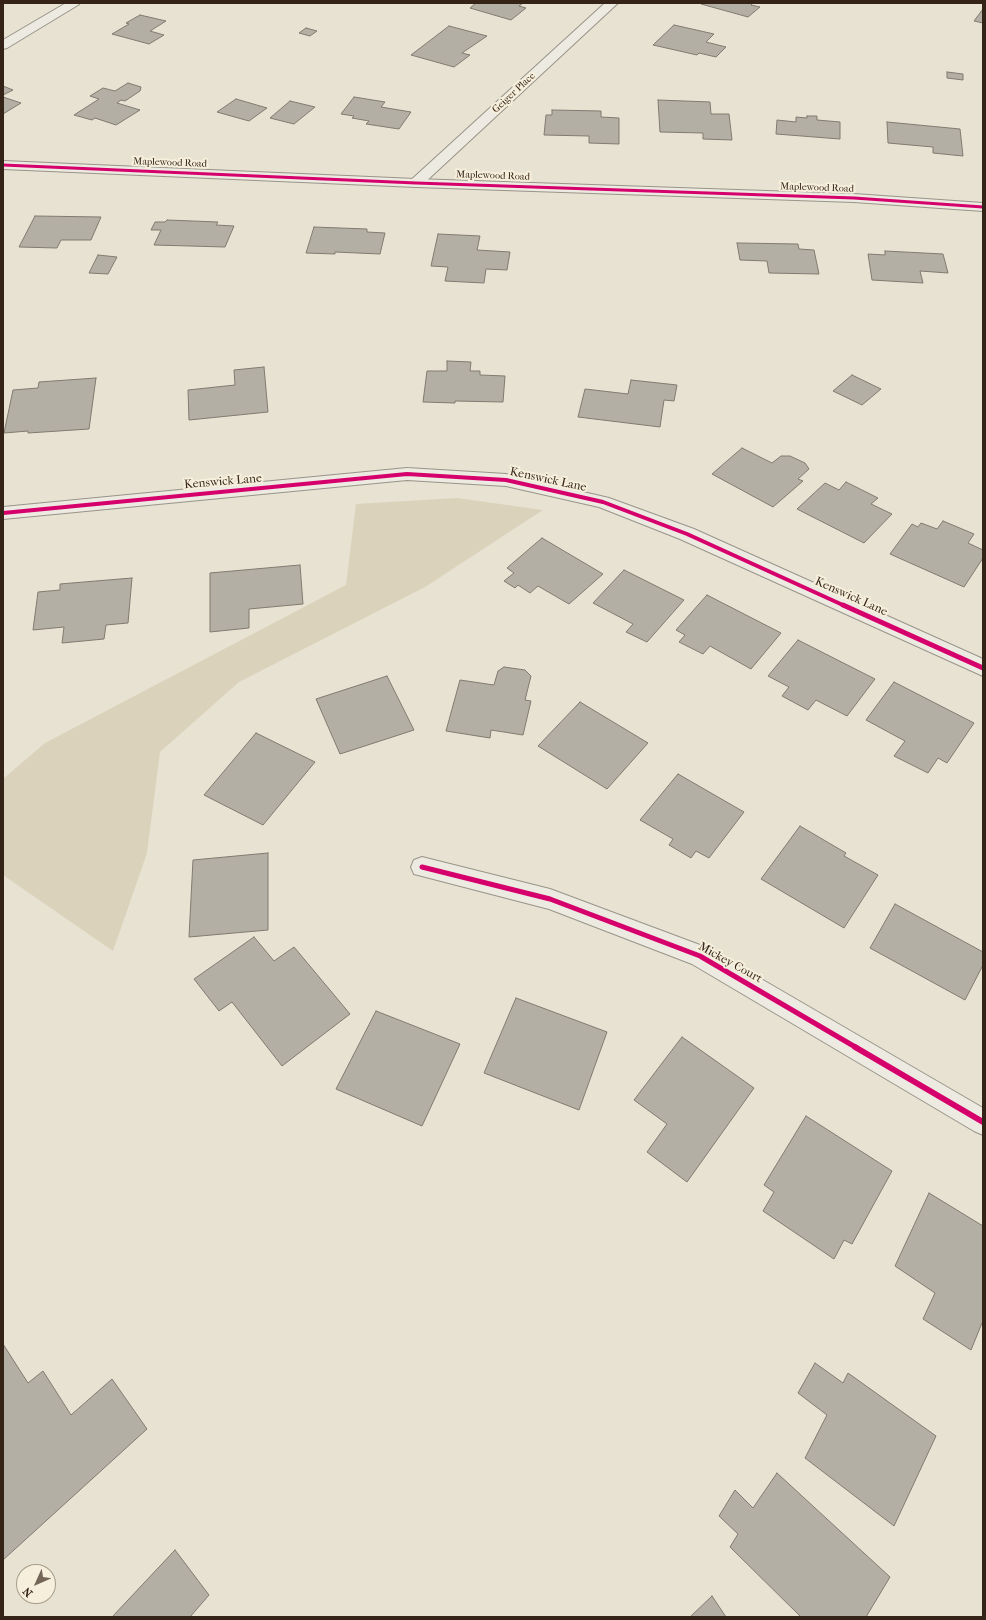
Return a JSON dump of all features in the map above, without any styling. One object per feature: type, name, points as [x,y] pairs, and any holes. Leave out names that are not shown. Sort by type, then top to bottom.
[{"type":"street","points":[[3,45],[74,3]]},
{"type":"street","name":"Geiger Place","points":[[416,183],[612,3]]},
{"type":"street","name":"Maplewood Road","points":[[3,165],[416,183],[854,198],[983,207]]},
{"type":"street","name":"Kenswick Lane","points":[[3,513],[407,474],[506,480],[603,502],[687,534],[983,668]]},
{"type":"street","name":"Mickey Court","points":[[422,867],[550,899],[700,956],[983,1122]]},
{"type":"shaded area","points":[[457,498],[543,510],[425,587],[239,682],[160,752],[147,853],[113,951],[3,875],[3,779],[45,743],[346,585],[356,504]]},
{"type":"building","points":[[476,3],[523,3],[519,6],[526,8],[511,20],[470,8]]},
{"type":"building","points":[[753,3],[751,5],[760,7],[748,17],[701,4]]},
{"type":"building","points":[[983,9],[983,23],[974,21]]},
{"type":"building","points":[[140,15],[166,21],[150,31],[164,35],[149,44],[112,34],[129,24],[126,23]]},
{"type":"building","points":[[674,25],[714,34],[706,42],[726,47],[716,57],[699,53],[697,55],[653,45]]},
{"type":"building","points":[[449,26],[487,36],[462,53],[470,55],[454,67],[411,55]]},
{"type":"building","points":[[306,28],[317,31],[310,36],[299,33]]},
{"type":"building","points":[[947,72],[963,74],[963,80],[947,78]]},
{"type":"building","points":[[128,83],[141,87],[140,91],[125,101],[121,100],[117,103],[140,110],[116,125],[95,118],[92,120],[74,115],[99,99],[90,96],[103,88],[115,91]]},
{"type":"building","points":[[3,86],[13,90],[3,95]]},
{"type":"building","points":[[3,97],[21,103],[3,114]]},
{"type":"building","points":[[354,97],[385,102],[381,107],[411,112],[399,129],[366,124],[369,121],[352,118],[354,116],[341,114]]},
{"type":"building","points":[[236,99],[267,108],[249,121],[217,112]]},
{"type":"building","points":[[658,100],[710,102],[711,114],[729,114],[732,140],[703,139],[703,133],[660,132]]},
{"type":"building","points":[[290,101],[315,107],[294,124],[270,118]]},
{"type":"building","points":[[552,110],[601,111],[601,117],[619,118],[619,144],[589,143],[589,136],[544,135],[546,115],[552,115]]},
{"type":"building","points":[[807,116],[817,116],[817,120],[840,122],[840,139],[776,134],[777,120],[796,122],[796,117],[807,118]]},
{"type":"building","points":[[887,122],[960,129],[963,156],[933,153],[933,147],[888,143]]},
{"type":"building","points":[[35,216],[101,217],[91,240],[61,240],[57,248],[19,247]]},
{"type":"building","points":[[167,220],[218,222],[216,225],[234,226],[225,247],[154,245],[161,230],[151,230],[155,222],[165,222]]},
{"type":"building","points":[[314,227],[367,229],[367,232],[385,233],[380,254],[335,252],[335,254],[306,253]]},
{"type":"building","points":[[438,234],[480,236],[477,250],[510,252],[507,270],[486,269],[484,283],[445,281],[448,267],[431,266]]},
{"type":"building","points":[[737,243],[798,244],[799,249],[814,250],[819,274],[769,273],[767,261],[740,260]]},
{"type":"building","points":[[885,251],[943,254],[948,273],[920,271],[923,283],[872,280],[868,254],[885,255]]},
{"type":"building","points":[[98,255],[117,257],[108,274],[89,273]]},
{"type":"building","points":[[447,361],[471,362],[470,371],[480,371],[480,375],[505,376],[503,402],[423,402],[427,371],[447,371]]},
{"type":"building","points":[[264,367],[268,412],[189,420],[188,390],[235,385],[234,370]]},
{"type":"building","points":[[852,375],[881,389],[862,405],[833,391]]},
{"type":"building","points":[[96,378],[89,429],[4,433],[13,390],[38,388],[39,382]]},
{"type":"building","points":[[631,380],[677,385],[674,401],[664,400],[660,427],[578,417],[585,389],[628,394]]},
{"type":"building","points":[[742,448],[772,463],[781,456],[790,456],[805,463],[809,469],[798,479],[803,481],[773,507],[712,474]]},
{"type":"building","points":[[846,482],[878,498],[871,504],[892,514],[864,543],[797,509],[825,483],[839,490]]},
{"type":"building","points":[[943,521],[974,534],[968,543],[983,550],[983,558],[964,587],[890,554],[912,524],[918,527],[921,523],[937,529]]},
{"type":"building","points":[[542,538],[603,574],[569,604],[538,586],[530,593],[518,585],[515,588],[504,581],[514,573],[507,568]]},
{"type":"building","points":[[300,565],[303,604],[249,609],[249,628],[210,632],[210,573]]},
{"type":"building","points":[[624,570],[684,600],[647,642],[626,632],[633,624],[593,603]]},
{"type":"building","points":[[132,578],[128,623],[106,625],[104,639],[62,643],[64,627],[33,630],[38,592],[60,590],[60,584]]},
{"type":"building","points":[[707,595],[781,633],[751,669],[710,646],[703,654],[679,642],[685,635],[676,630]]},
{"type":"building","points":[[798,640],[875,679],[847,716],[816,700],[808,710],[782,696],[789,687],[768,676]]},
{"type":"building","points":[[504,667],[525,670],[531,676],[525,700],[531,701],[523,735],[491,730],[490,738],[446,731],[460,680],[494,685],[498,671]]},
{"type":"building","points":[[387,676],[414,730],[340,754],[316,699]]},
{"type":"building","points":[[894,682],[974,723],[947,763],[938,758],[928,773],[894,756],[905,741],[866,720]]},
{"type":"building","points":[[580,702],[648,743],[607,789],[538,746]]},
{"type":"building","points":[[256,733],[315,762],[263,825],[204,795]]},
{"type":"building","points":[[678,774],[744,812],[709,858],[696,851],[691,858],[669,845],[673,839],[640,820]]},
{"type":"building","points":[[800,826],[846,853],[844,856],[878,875],[844,928],[761,879]]},
{"type":"building","points":[[268,853],[268,930],[189,937],[193,860]]},
{"type":"building","points":[[895,904],[983,952],[983,965],[965,1000],[870,948]]},
{"type":"building","points":[[254,937],[274,961],[294,947],[350,1014],[282,1066],[232,1002],[219,1011],[194,979]]},
{"type":"building","points":[[516,998],[607,1032],[579,1110],[484,1073]]},
{"type":"building","points":[[376,1011],[460,1044],[422,1126],[336,1089]]},
{"type":"building","points":[[682,1037],[754,1088],[687,1182],[647,1152],[667,1124],[634,1100]]},
{"type":"building","points":[[806,1116],[892,1171],[852,1244],[844,1240],[834,1259],[763,1211],[774,1192],[764,1185]]},
{"type":"building","points":[[929,1193],[983,1226],[983,1323],[971,1350],[923,1319],[935,1293],[895,1266]]},
{"type":"building","points":[[3,1344],[28,1383],[43,1371],[71,1415],[112,1379],[147,1429],[3,1560]]},
{"type":"building","points":[[815,1363],[843,1383],[848,1373],[936,1436],[894,1526],[805,1458],[827,1415],[798,1393]]},
{"type":"building","points":[[777,1473],[890,1577],[866,1617],[801,1617],[730,1547],[738,1534],[719,1516],[735,1490],[753,1508]]},
{"type":"building","points":[[175,1550],[209,1595],[190,1617],[112,1617]]},
{"type":"building","points":[[712,1596],[726,1617],[690,1617]]},
{"type":"cycle path","points":[[3,165],[416,183],[854,198],[983,207]]},
{"type":"cycle path","points":[[3,513],[407,474],[506,480],[603,502],[687,534],[983,668]]},
{"type":"cycle path","points":[[422,867],[550,899],[700,956],[983,1122]]}]
